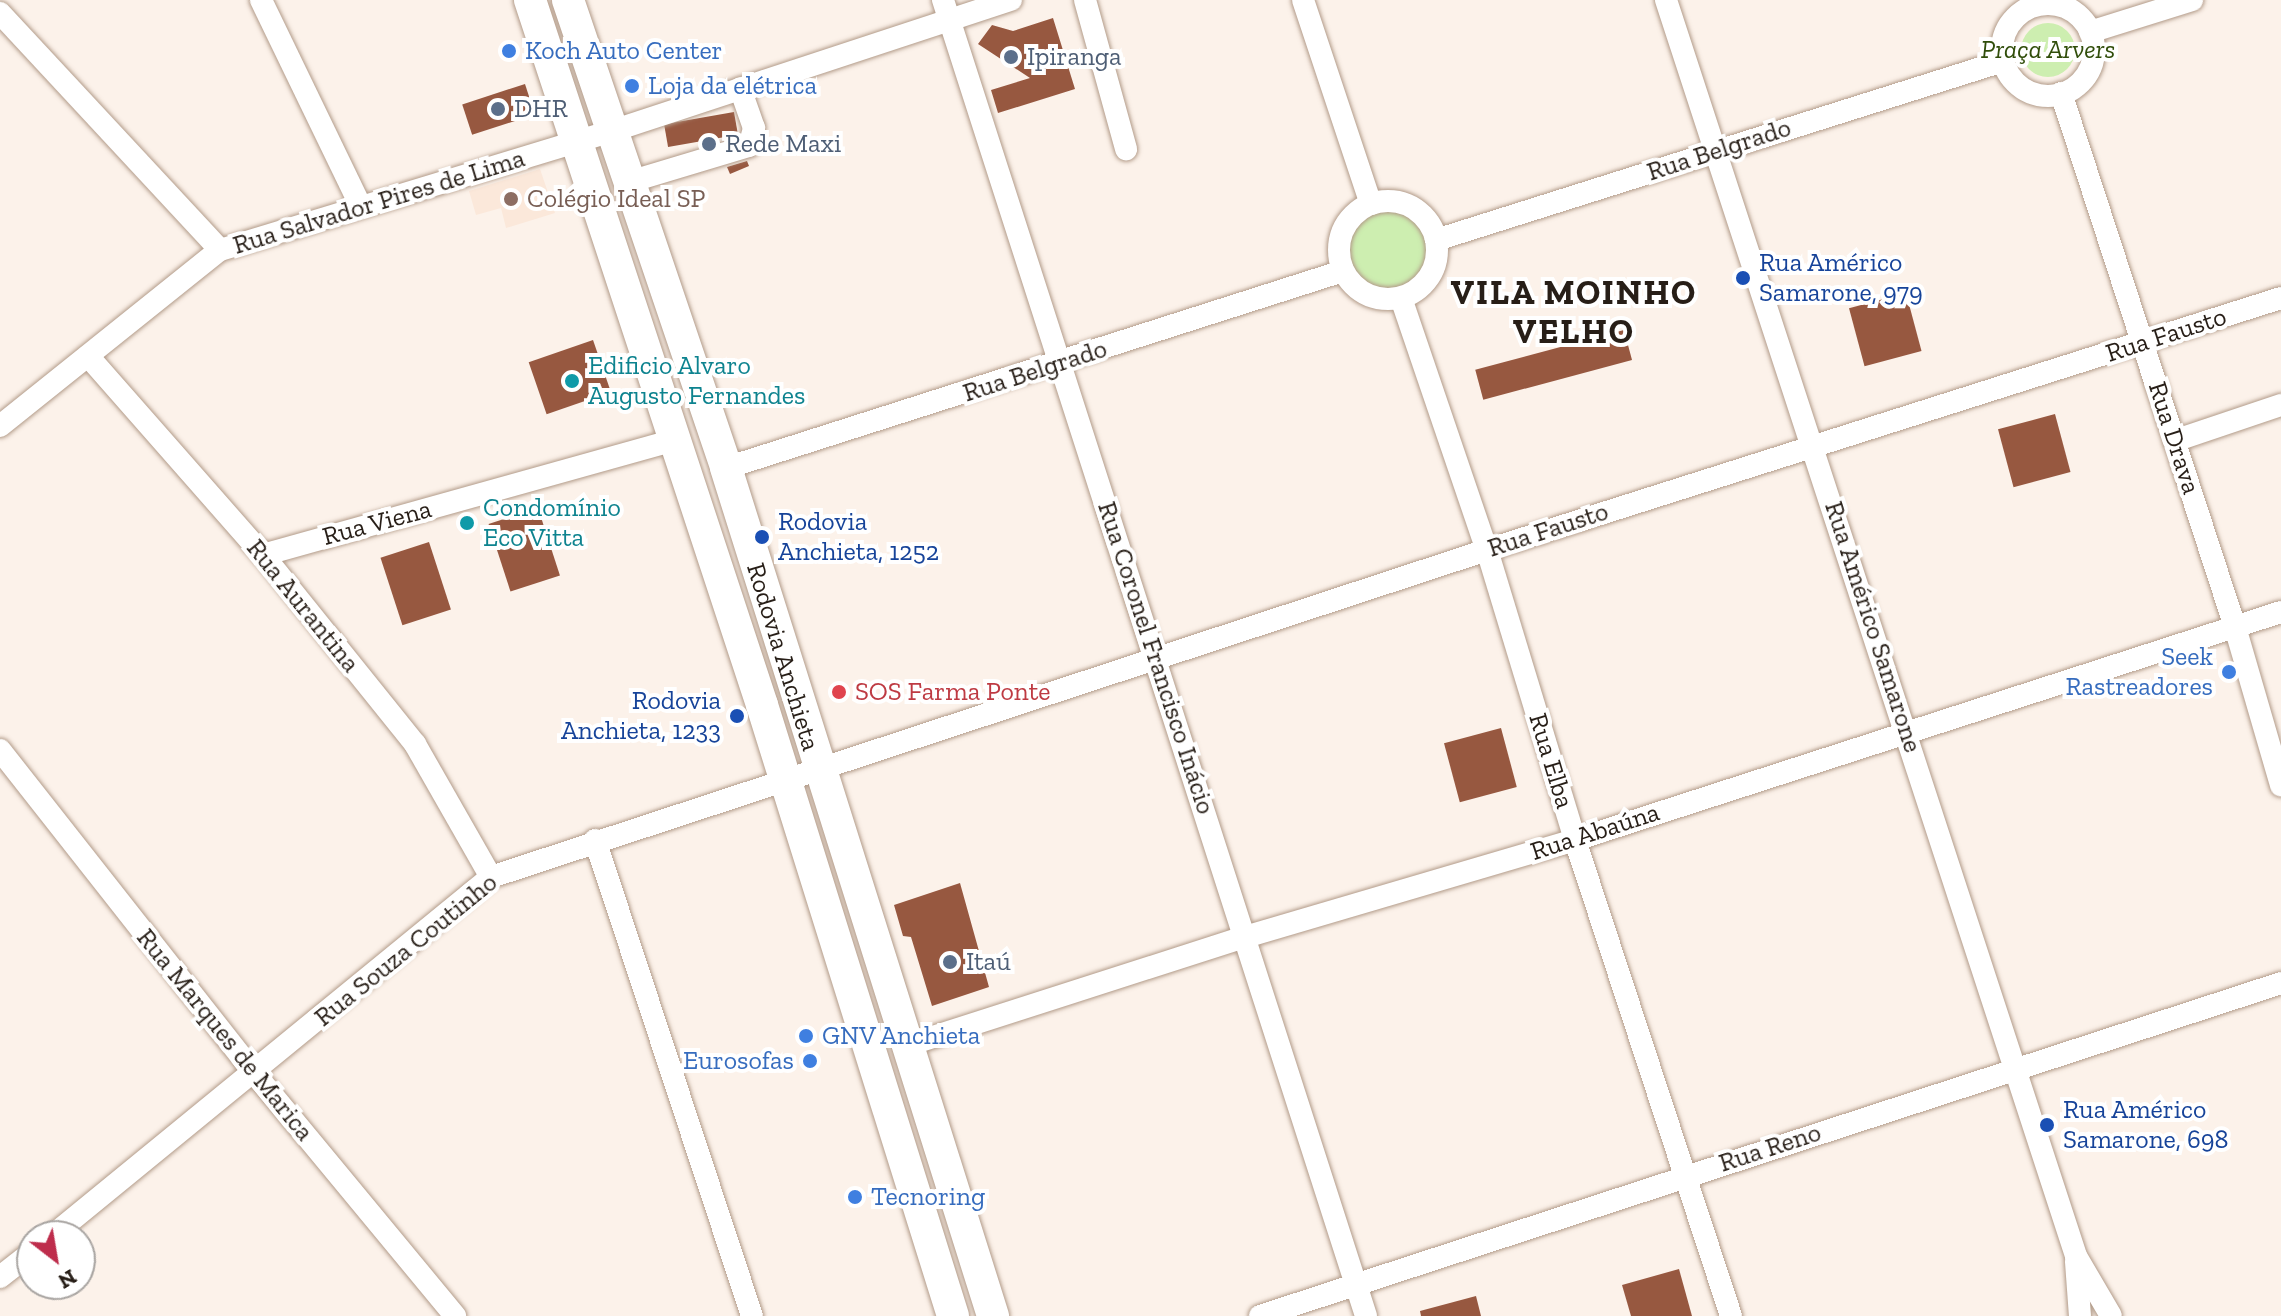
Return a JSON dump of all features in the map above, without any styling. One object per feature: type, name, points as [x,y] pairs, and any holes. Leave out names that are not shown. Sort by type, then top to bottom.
[{"type":"highway","name":"Rodovia Anchieta","points":[[530,0],[786,780],[953,1316]]},
{"type":"highway","name":"Rodovia Anchieta","points":[[568,0],[726,468],[816,769],[908,1045],[993,1316]]},
{"type":"street","points":[[261,0],[360,205]]},
{"type":"street","name":"Rua Salvador Pires de Lima","points":[[3,418],[88,356],[220,250],[612,131],[740,88],[946,10],[1011,0]]},
{"type":"street","points":[[1085,0],[1126,149]]},
{"type":"street","points":[[1303,0],[1371,204]]},
{"type":"street","name":"Rua Américo Samarone","points":[[1666,0],[1907,729],[2076,1256],[2110,1316]]},
{"type":"street","points":[[2090,32],[2192,0]]},
{"type":"street","points":[[2032,3],[2067,8],[2090,32],[2089,69],[2061,93],[2025,89],[2003,61],[2007,28],[2032,3]]},
{"type":"street","name":"Rua Coronel Francisco Inácio","points":[[946,10],[1157,657],[1366,1316]]},
{"type":"street","points":[[0,13],[220,250]]},
{"type":"street","name":"Rua Belgrado","points":[[1436,240],[2003,61]]},
{"type":"street","points":[[629,182],[749,146],[754,128],[740,88]]},
{"type":"street","name":"Rua Drava","points":[[2061,93],[2235,627],[2281,785]]},
{"type":"street","points":[[1371,204],[1404,204],[1430,224],[1436,240],[1433,269],[1425,282],[1401,298],[1361,292],[1343,271],[1342,231],[1371,204]]},
{"type":"street","name":"Rua Belgrado","points":[[726,468],[1060,364],[1343,271]]},
{"type":"street","name":"Rua Elba","points":[[1401,298],[1487,550],[1575,840],[1731,1316]]},
{"type":"street","name":"Rua Fausto","points":[[816,769],[1487,550],[2281,298]]},
{"type":"street","name":"Rua Aurantina","points":[[88,356],[263,555],[415,744],[491,877]]},
{"type":"street","points":[[2174,441],[2281,405]]},
{"type":"street","name":"Rua Viena","points":[[263,555],[675,440]]},
{"type":"street","name":"Rua Abaúna","points":[[908,1045],[1245,937],[1575,840],[1907,729],[2281,612]]},
{"type":"street","name":"Rua Marques de Marica","points":[[0,750],[255,1074],[455,1316]]},
{"type":"street","name":"Rua Souza Coutinho","points":[[72,1220],[255,1074],[491,877],[816,769]]},
{"type":"street","points":[[595,840],[752,1316]]},
{"type":"street","name":"Rua Reno","points":[[1260,1316],[2281,983]]},
{"type":"street","name":"Rua Américo Samarone","points":[[2076,1256],[2080,1316]]},
{"type":"street","points":[[0,1277],[16,1264]]},
{"type":"shaded area","name":"Colégio Ideal SP","points":[[540,169],[555,213],[506,228],[501,208],[476,215],[469,191]]},
{"type":"green space","name":"Praça Arvers","points":[[2048,23],[2067,31],[2075,50],[2067,69],[2048,77],[2029,69],[2021,50],[2029,31]]},
{"type":"green space","points":[[1389,209],[1405,212],[1418,221],[1427,234],[1430,250],[1427,266],[1418,279],[1405,288],[1389,291],[1373,288],[1360,279],[1351,266],[1348,250],[1351,234],[1360,221],[1373,212]]},
{"type":"building","points":[[1053,18],[1075,89],[998,113],[991,90],[1030,78],[978,44],[992,25],[1013,31]]},
{"type":"building","name":"DHR","points":[[525,84],[535,114],[472,135],[462,104]]},
{"type":"building","points":[[734,112],[738,135],[668,147],[664,124]]},
{"type":"building","points":[[747,161],[749,166],[730,174],[727,167]]},
{"type":"building","points":[[1906,293],[1922,351],[1865,366],[1849,308]]},
{"type":"building","points":[[1624,330],[1632,360],[1483,400],[1475,370]]},
{"type":"building","name":"Edificio Alvaro Augusto Fernandes","points":[[593,340],[611,392],[547,414],[529,362]]},
{"type":"building","points":[[2055,414],[2071,472],[2014,487],[1998,429]]},
{"type":"building","points":[[538,508],[560,576],[510,592],[489,524]]},
{"type":"building","points":[[429,542],[451,610],[402,625],[380,558]]},
{"type":"building","points":[[1501,728],[1517,787],[1460,802],[1444,743]]},
{"type":"building","name":"Itaú","points":[[960,883],[989,987],[932,1006],[911,937],[903,936],[894,905]]},
{"type":"building","points":[[1679,1269],[1692,1316],[1631,1316],[1622,1285]]},
{"type":"building","points":[[1476,1296],[1481,1316],[1421,1316],[1420,1311]]},
{"type":"place","name":"Koch Auto Center","points":[[509,51]]},
{"type":"place","name":"Ipiranga","points":[[1011,57]]},
{"type":"place","name":"Loja da elétrica","points":[[632,86]]},
{"type":"place","name":"DHR","points":[[498,109]]},
{"type":"place","name":"Rede Maxi","points":[[709,144]]},
{"type":"place","name":"Colégio Ideal SP","points":[[511,199]]},
{"type":"place","name":"Rua Américo Samarone, 979","points":[[1743,278]]},
{"type":"place","name":"Edificio Alvaro Augusto Fernandes","points":[[572,381]]},
{"type":"place","name":"Condomínio Eco Vitta","points":[[467,523]]},
{"type":"place","name":"Rodovia Anchieta, 1252","points":[[762,537]]},
{"type":"place","name":"Seek Rastreadores","points":[[2229,672]]},
{"type":"place","name":"SOS Farma Ponte","points":[[839,692]]},
{"type":"place","name":"Rodovia Anchieta, 1233","points":[[737,716]]},
{"type":"place","name":"Itaú","points":[[950,962]]},
{"type":"place","name":"GNV Anchieta","points":[[806,1036]]},
{"type":"place","name":"Eurosofas","points":[[810,1061]]},
{"type":"place","name":"Rua Américo Samarone, 698","points":[[2047,1125]]},
{"type":"place","name":"Tecnoring","points":[[855,1197]]},
{"type":"district","name":"VILA MOINHO VELHO","points":[[1574,312]]}]
